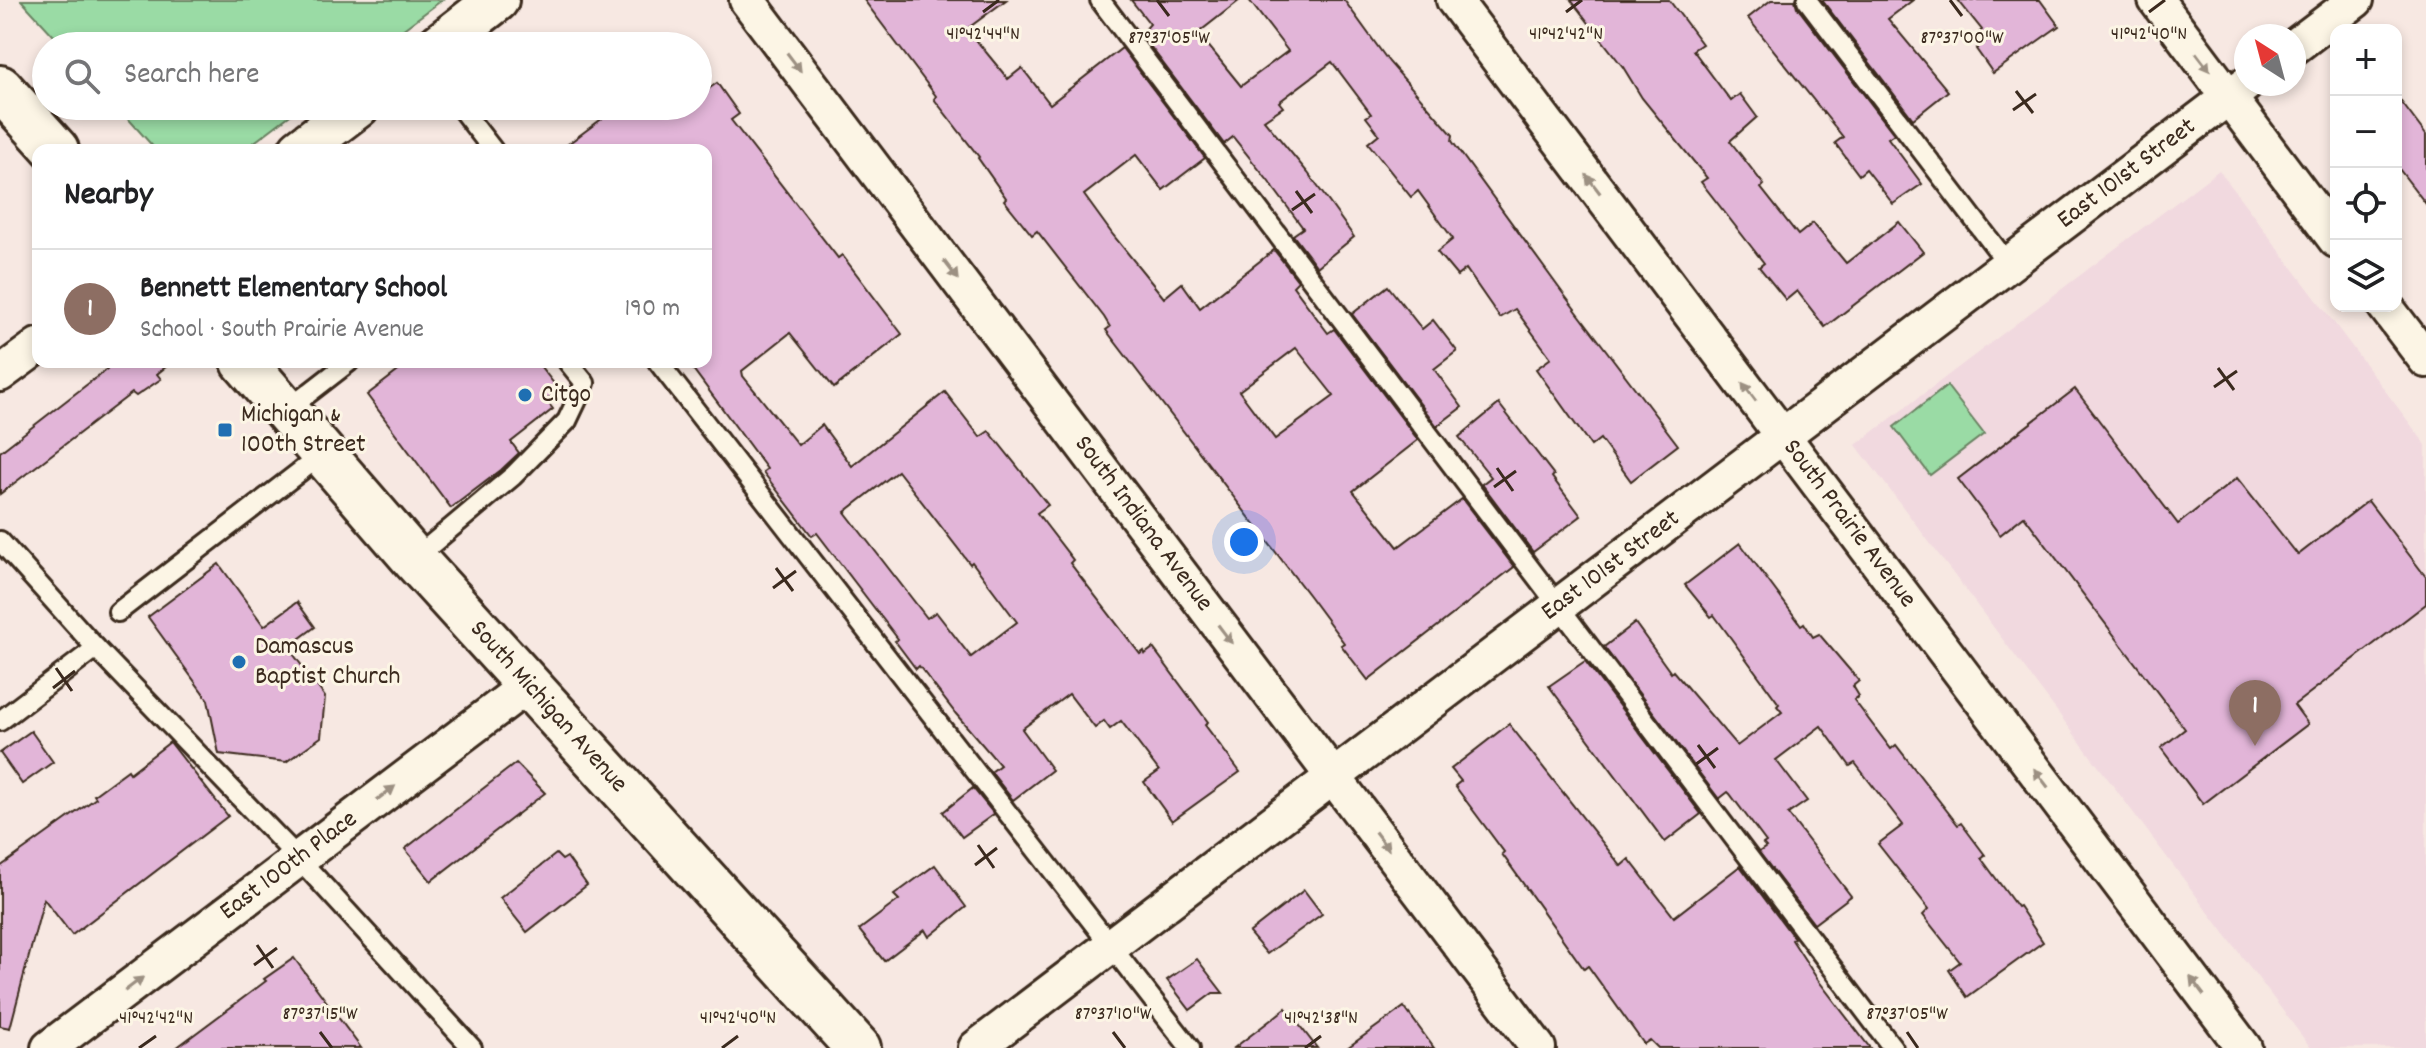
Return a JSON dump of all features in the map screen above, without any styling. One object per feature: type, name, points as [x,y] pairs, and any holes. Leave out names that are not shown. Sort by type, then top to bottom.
[{"type":"main road","points":[[0,88],[51,144]]},
{"type":"main road","name":"South Michigan Avenue","points":[[249,368],[414,559],[858,1048]]},
{"type":"street","points":[[456,32],[497,0]]},
{"type":"street","name":"South Indiana Avenue","points":[[747,0],[1538,1048]]},
{"type":"street","name":"South Prairie Avenue","points":[[1454,0],[2244,1048]]},
{"type":"street","points":[[2156,0],[2234,86]]},
{"type":"street","points":[[2306,38],[2356,0]]},
{"type":"street","name":"East 101st Street","points":[[976,1048],[2234,93]]},
{"type":"street","points":[[2242,96],[2330,231]]},
{"type":"street","points":[[308,144],[340,120]]},
{"type":"street","points":[[2390,312],[2426,360]]},
{"type":"street","points":[[0,374],[32,350]]},
{"type":"street","name":"East 100th Place","points":[[49,1048],[528,685]]},
{"type":"lane","points":[[1100,0],[1893,1048]]},
{"type":"lane","points":[[1807,0],[2008,264]]},
{"type":"lane","points":[[470,120],[488,144]]},
{"type":"lane","points":[[287,410],[341,368]]},
{"type":"lane","points":[[414,559],[513,476],[567,421],[585,383],[573,368]]},
{"type":"lane","points":[[663,368],[1190,1048]]},
{"type":"lane","points":[[118,612],[324,453]]},
{"type":"lane","points":[[0,541],[96,648],[299,859],[472,1048]]},
{"type":"lane","points":[[0,721],[96,648]]},
{"type":"shaded area","points":[[2219,170],[2426,445],[2426,1048],[2311,1048],[1856,445]]},
{"type":"green space","points":[[21,0],[442,0],[400,32],[50,32]]},
{"type":"green space","points":[[129,120],[284,120],[252,144],[151,144]]},
{"type":"green space","points":[[1947,386],[1984,434],[1930,475],[1894,427]]},
{"type":"building","points":[[864,0],[1006,0],[967,29],[1008,79],[1022,68],[1050,104],[1122,48],[1205,158],[1163,190],[1136,155],[1084,195],[1113,235],[1164,298],[1182,283],[1200,308],[1274,250],[1298,281],[1293,286],[1328,333],[1334,329],[1418,440],[1353,491],[1398,547],[1462,499],[1514,567],[1368,680],[1310,597],[1106,330],[1110,327],[1104,317],[1037,231],[1032,235],[1004,200],[1006,198],[979,157],[934,99],[936,96]],"holes":[[[1296,348],[1334,396],[1275,439],[1239,391]]]},
{"type":"building","points":[[1131,0],[1240,0],[1198,33],[1241,86],[1288,51],[1249,0],[1344,0],[1389,62],[1453,135],[1452,141],[1678,445],[1631,481],[1600,439],[1591,446],[1536,369],[1551,358],[1515,309],[1500,318],[1466,269],[1457,276],[1437,252],[1453,239],[1418,191],[1411,197],[1368,143],[1379,134],[1366,117],[1371,114],[1332,62],[1279,102],[1283,107],[1264,120],[1308,173],[1354,237],[1317,267],[1293,235],[1303,228],[1269,182],[1233,137],[1224,144],[1141,34],[1150,24]]},
{"type":"building","points":[[1571,0],[1669,0],[1702,44],[1693,50],[1731,101],[1740,94],[1757,117],[1730,141],[1764,185],[1761,188],[1798,235],[1813,223],[1846,263],[1899,222],[1923,252],[1825,327],[1797,291],[1786,300],[1759,267],[1764,263],[1701,182],[1707,178],[1642,98],[1623,67]]},
{"type":"building","points":[[1771,0],[1795,0],[1797,7],[1894,134],[1888,138],[1922,184],[1893,204],[1866,169],[1859,175],[1835,143],[1843,137],[1748,18]]},
{"type":"building","points":[[1822,0],[1913,0],[1888,19],[1948,91],[1913,119]]},
{"type":"building","points":[[1958,0],[2040,0],[2059,26],[1993,73],[1976,49],[1985,42],[1979,33],[1982,30]]},
{"type":"building","points":[[717,83],[739,114],[731,120],[838,258],[842,255],[902,334],[834,388],[790,333],[742,371],[743,376],[798,445],[822,425],[852,466],[945,392],[980,437],[989,431],[1048,505],[1037,513],[1073,560],[1070,563],[1140,654],[1153,648],[1208,722],[1205,725],[1240,772],[1172,821],[1144,782],[1159,771],[1121,721],[1110,729],[1104,721],[1095,728],[1069,694],[1022,729],[1052,770],[1013,800],[991,772],[1000,765],[919,666],[916,669],[895,641],[898,639],[817,533],[812,536],[763,472],[767,469],[693,369],[712,368],[712,144],[568,144],[600,120],[712,120],[712,86]],"holes":[[[898,471],[970,564],[972,562],[1017,622],[971,657],[936,612],[927,618],[845,512]]]},
{"type":"building","points":[[2402,103],[2426,135],[2426,204],[2402,173]]},
{"type":"building","points":[[1388,286],[1422,329],[1433,320],[1457,351],[1434,369],[1462,407],[1437,426],[1352,314]]},
{"type":"building","points":[[164,368],[157,374],[161,379],[136,396],[132,393],[0,494],[0,452],[107,369]]},
{"type":"building","name":"Citgo","points":[[402,368],[542,368],[559,390],[546,400],[553,409],[511,442],[519,453],[451,508],[367,395]]},
{"type":"building","points":[[2075,389],[2178,524],[2237,478],[2298,555],[2368,501],[2426,577],[2426,604],[2294,705],[2308,724],[2203,804],[2161,748],[2185,729],[2024,516],[2000,535],[1958,479]]},
{"type":"building","points":[[1499,404],[1554,475],[1552,477],[1581,516],[1533,552],[1482,484],[1491,477],[1459,437]]},
{"type":"building","points":[[1740,543],[1801,625],[1804,623],[1813,637],[1819,634],[1859,681],[1853,686],[1859,696],[1854,700],[1891,749],[1896,745],[1958,825],[1961,823],[1985,855],[1981,858],[2043,942],[1967,997],[1949,970],[1960,962],[1923,915],[1929,909],[1878,844],[1903,825],[1855,763],[1850,766],[1821,726],[1776,760],[1807,801],[1788,814],[1851,896],[1814,924],[1759,852],[1766,847],[1763,844],[1766,842],[1730,794],[1728,792],[1719,799],[1604,647],[1635,623],[1671,673],[1673,671],[1737,746],[1782,712],[1714,615],[1711,617],[1685,585]]},
{"type":"building","name":"Damascus Baptist Church","points":[[219,564],[264,626],[297,602],[315,627],[288,647],[325,697],[321,737],[286,762],[219,754],[208,700],[148,617]]},
{"type":"building","points":[[1585,661],[1701,814],[1665,842],[1549,686]]},
{"type":"building","points":[[1509,724],[1621,866],[1629,859],[1674,917],[1740,866],[1794,938],[1792,940],[1818,980],[1870,1048],[1658,1048],[1650,1040],[1644,1044],[1588,966],[1584,969],[1455,786],[1461,781],[1451,769]]},
{"type":"building","points":[[31,731],[53,762],[22,784],[0,753]]},
{"type":"building","points":[[170,742],[228,816],[72,935],[44,899],[10,1028],[0,1026],[0,867]]},
{"type":"building","points":[[516,763],[545,793],[431,881],[405,849]]},
{"type":"building","points":[[973,788],[994,814],[962,837],[943,812]]},
{"type":"building","points":[[556,854],[562,860],[567,857],[587,885],[527,932],[500,898]]},
{"type":"building","points":[[935,865],[966,907],[929,937],[925,930],[884,961],[859,930],[899,900],[894,895]]},
{"type":"building","points":[[1304,890],[1322,914],[1267,954],[1249,933]]},
{"type":"building","points":[[294,958],[361,1048],[176,1048],[266,981],[264,979]]},
{"type":"building","points":[[1197,959],[1223,993],[1213,993],[1190,1010],[1167,980]]},
{"type":"building","points":[[1404,1007],[1434,1048],[1347,1048]]},
{"type":"building","points":[[1286,1008],[1317,1048],[1234,1048],[1272,1019]]},
{"type":"place","name":"Citgo","points":[[525,395]]},
{"type":"place","name":"Michigan & 100th Street","points":[[225,430]]},
{"type":"place","name":"Damascus Baptist Church","points":[[239,662]]},
{"type":"place","name":"Bennett Elementary School","points":[[2255,746]]}]
